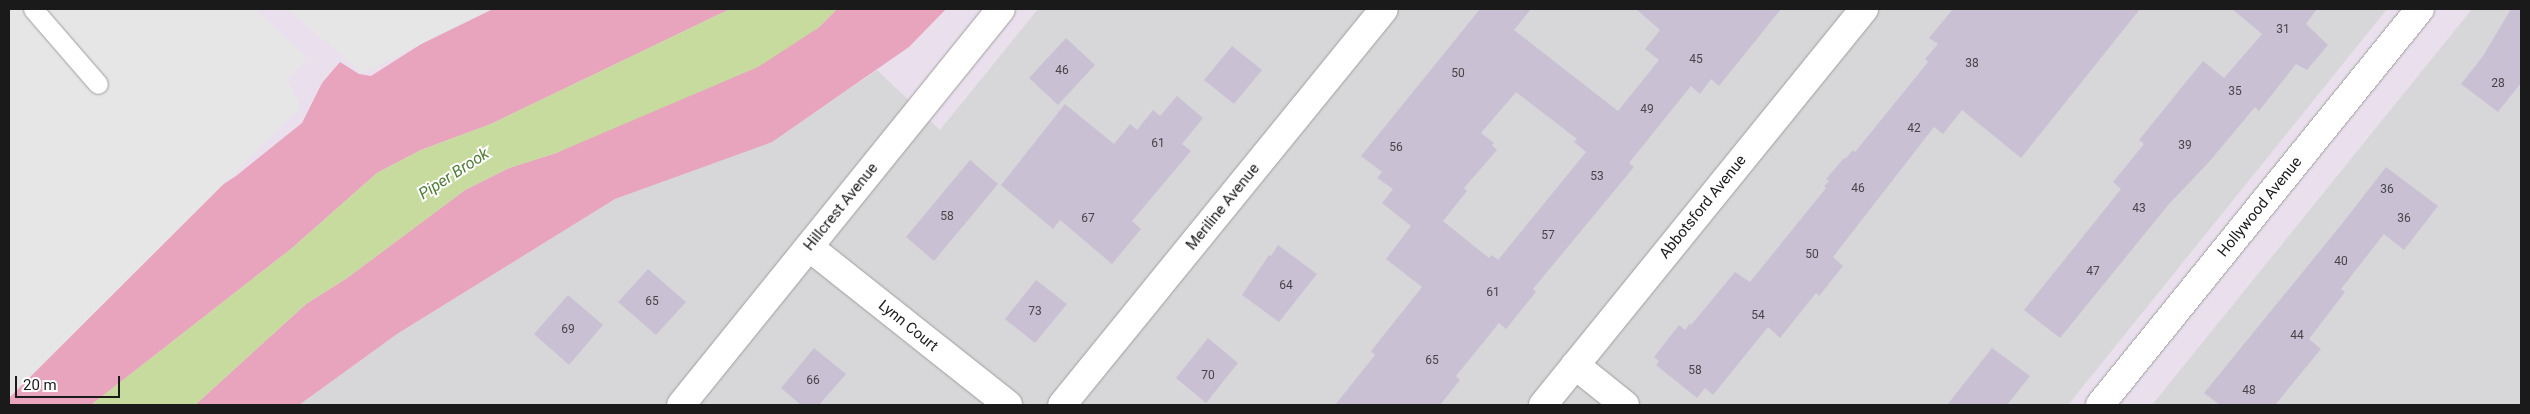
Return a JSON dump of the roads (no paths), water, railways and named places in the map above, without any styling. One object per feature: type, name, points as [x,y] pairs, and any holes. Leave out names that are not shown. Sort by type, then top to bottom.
[{"type":"street","name":"Hillcrest Avenue","points":[[681,405],[1001,9]]},
{"type":"street","name":"Meriline Avenue","points":[[1062,405],[1384,9]]},
{"type":"street","name":"Abbotsford Avenue","points":[[1543,405],[1864,9]]},
{"type":"street","name":"Hollywood Avenue","points":[[2100,405],[2420,9]]},
{"type":"street","name":"Lynn Court","points":[[809,247],[1008,405]]},
{"type":"street","points":[[1575,365],[1625,405]]},
{"type":"lane","points":[[33,9],[98,84]]},
{"type":"water","name":"Piper Brook","points":[[730,9],[837,9],[818,28],[758,67],[556,153],[509,168],[465,190],[347,278],[306,304],[195,405],[91,405],[291,249],[377,173],[421,150],[491,124]]}]
